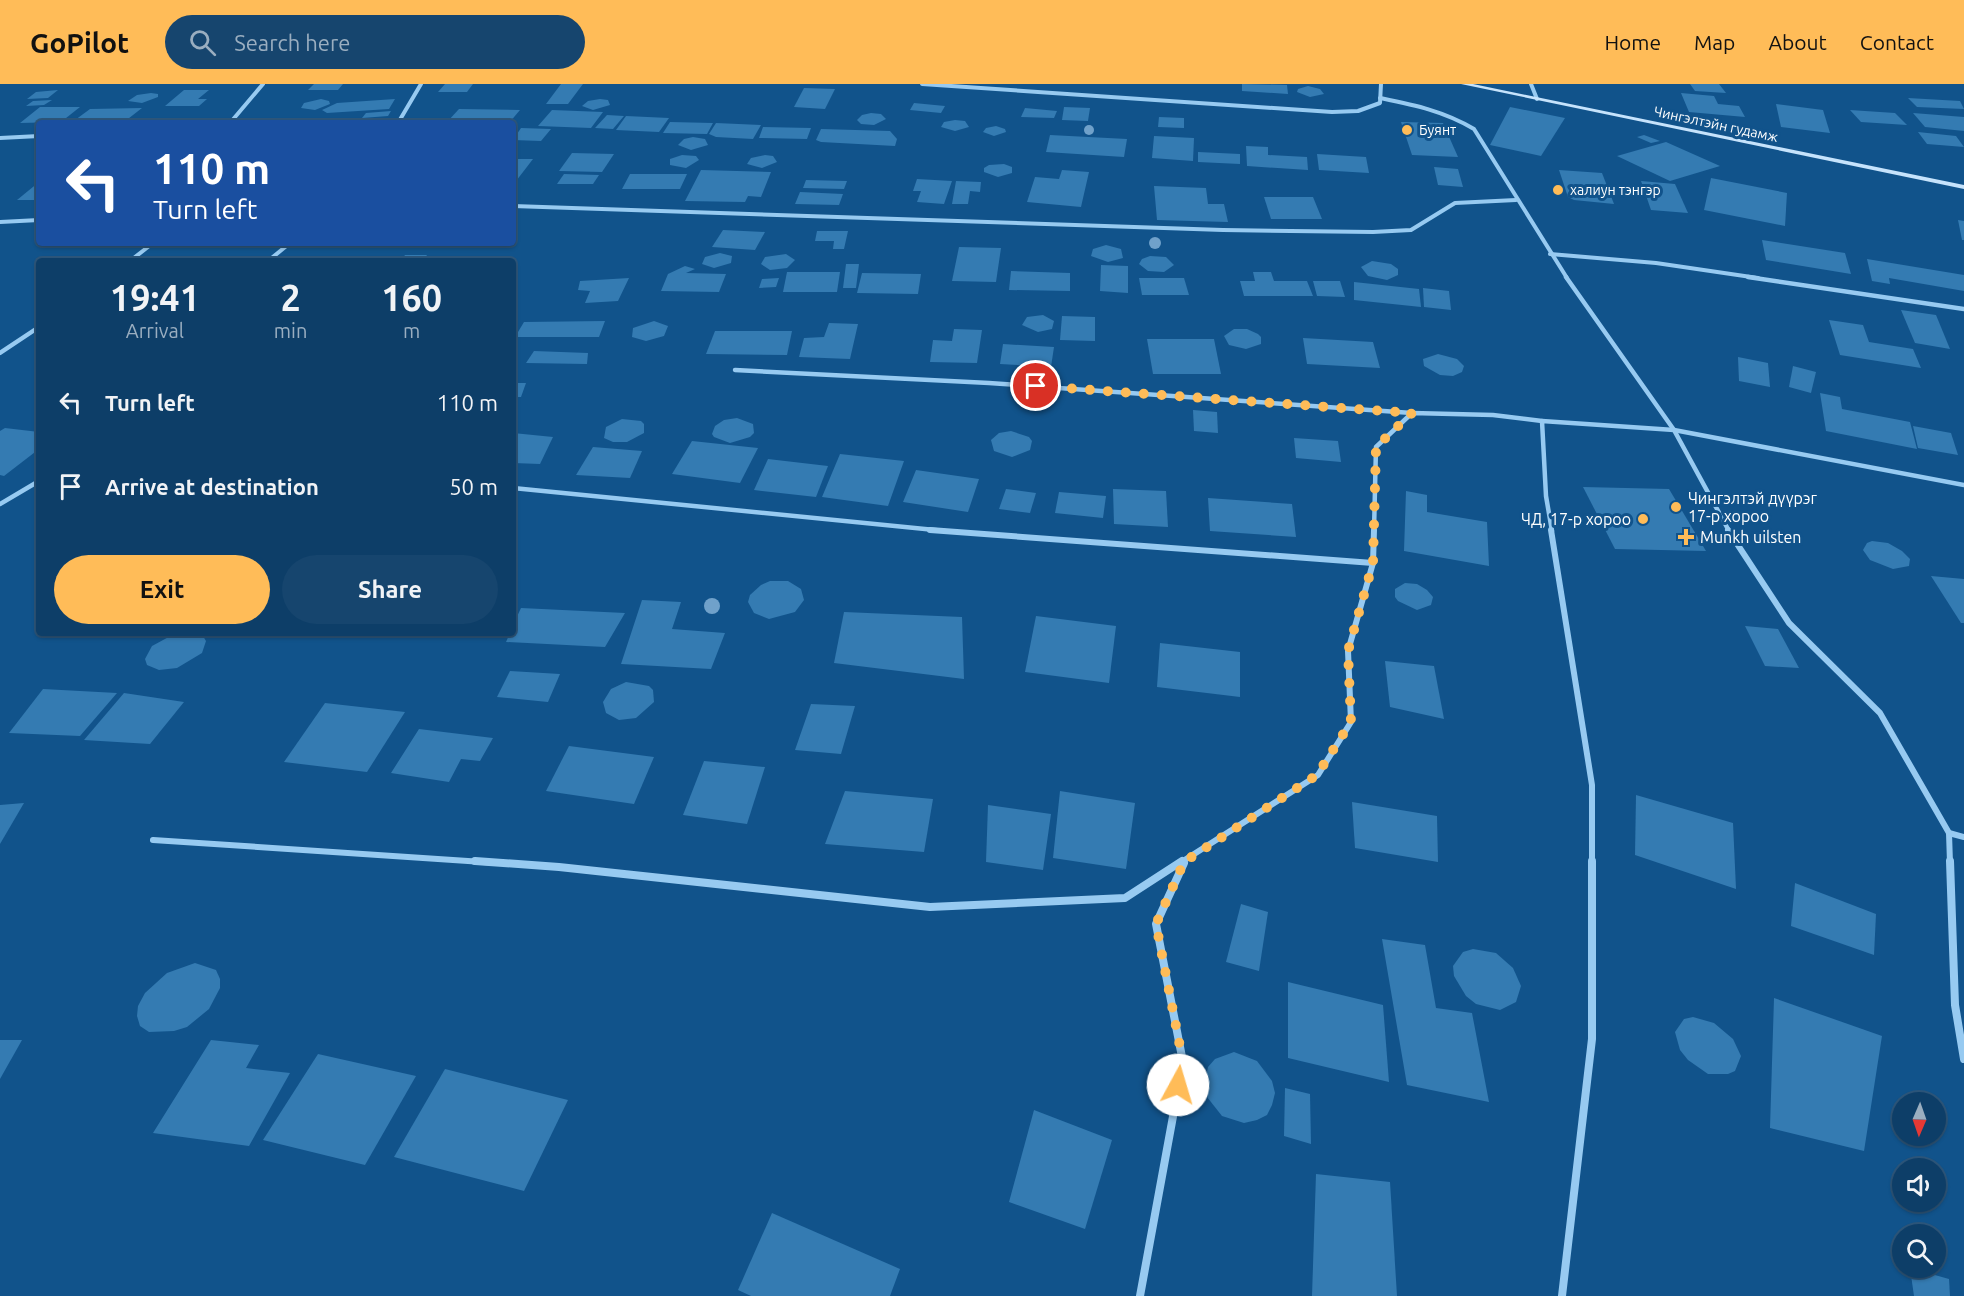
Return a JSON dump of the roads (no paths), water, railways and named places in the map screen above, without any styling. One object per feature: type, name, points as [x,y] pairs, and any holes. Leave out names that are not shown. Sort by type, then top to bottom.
[{"type":"main road","name":"Чингэлтэйн гудамж","points":[[1464,84],[1964,187]]},
{"type":"street","points":[[233,120],[263,84]]},
{"type":"street","points":[[400,120],[421,84]]},
{"type":"street","points":[[922,84],[1244,108],[1367,110],[1380,103],[1381,84]]},
{"type":"street","points":[[1531,84],[1537,99]]},
{"type":"street","points":[[1380,98],[1432,109],[1452,116],[1474,129],[1550,254],[1674,430],[1717,513],[1789,622],[1880,714],[1948,833],[1955,1005],[1964,1059]]},
{"type":"street","points":[[0,138],[36,136]]},
{"type":"street","points":[[516,206],[1223,230],[1373,232],[1411,230],[1455,202],[1516,200]]},
{"type":"street","points":[[0,222],[36,220]]},
{"type":"street","points":[[134,258],[149,246]]},
{"type":"street","points":[[272,258],[286,246]]},
{"type":"street","points":[[1550,254],[1656,263],[1964,309]]},
{"type":"street","points":[[0,353],[36,329]]},
{"type":"street","points":[[735,370],[989,383],[1412,413],[1492,415],[1542,421],[1674,430],[1964,485]]},
{"type":"street","points":[[153,840],[560,867],[930,907],[1125,898],[1317,775],[1351,722],[1348,651],[1373,563],[1376,447],[1412,413]]},
{"type":"street","points":[[1542,421],[1546,496],[1592,785],[1592,1039],[1562,1296]]},
{"type":"street","points":[[0,504],[36,483]]},
{"type":"street","points":[[516,488],[960,533],[1373,563]]},
{"type":"street","points":[[1948,833],[1964,837]]},
{"type":"street","points":[[1140,1296],[1183,1062],[1156,924],[1184,862]]},
{"type":"place","name":"Буянт","points":[[1407,130]]},
{"type":"place","name":"халиун тэнгэр","points":[[1558,190]]},
{"type":"place","name":"Чингэлтэй дүүрэг 17-р хороо","points":[[1676,507]]},
{"type":"place","name":"ЧД, 17-р хороо","points":[[1643,519]]},
{"type":"place","name":"Munkh uilsten","points":[[1686,537]]}]
